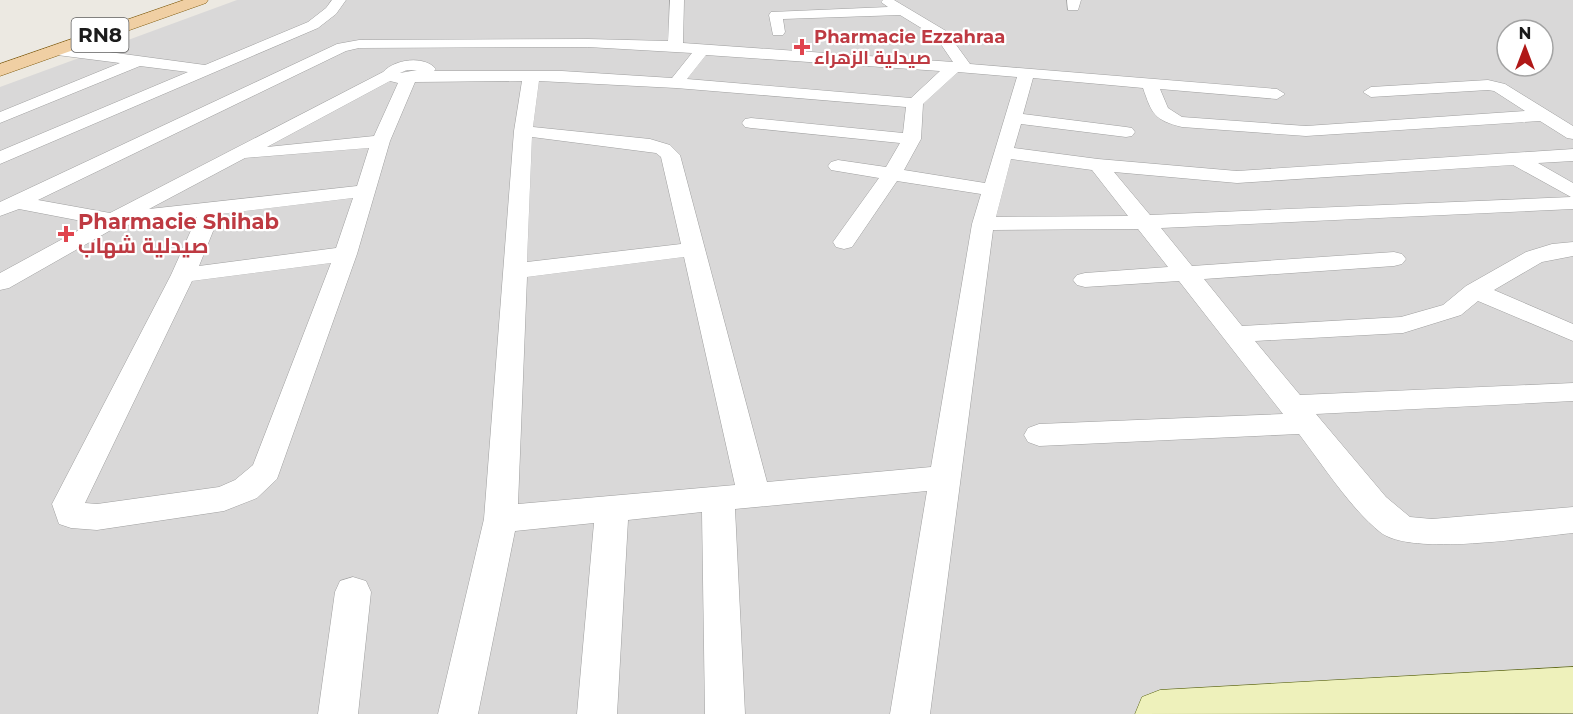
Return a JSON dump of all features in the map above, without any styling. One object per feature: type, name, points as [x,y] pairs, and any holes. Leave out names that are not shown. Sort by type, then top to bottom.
[{"type":"main road","name":"RN8","points":[[0,64],[186,0]]},
{"type":"main road","name":"RN8","points":[[0,70],[200,0]]},
{"type":"street","points":[[0,158],[313,25],[331,11],[339,0]]},
{"type":"street","points":[[675,46],[676,0]]},
{"type":"street","points":[[772,0],[778,32]]},
{"type":"street","points":[[885,0],[941,34],[959,68]]},
{"type":"street","points":[[776,15],[903,11]]},
{"type":"street","points":[[458,714],[501,519],[523,131],[521,77],[533,43]]},
{"type":"street","points":[[562,76],[581,43]]},
{"type":"street","points":[[8,206],[342,47],[359,44],[581,43],[675,46],[702,50],[1277,94]]},
{"type":"street","points":[[211,210],[183,275],[68,504],[71,516],[97,518],[224,499],[246,489],[266,471],[346,254],[381,141],[408,73],[428,45]]},
{"type":"street","points":[[57,50],[206,70]]},
{"type":"street","points":[[676,83],[702,50]]},
{"type":"street","points":[[0,118],[141,60]]},
{"type":"street","points":[[0,283],[112,220],[237,155],[408,73],[562,76],[915,103],[959,68]]},
{"type":"street","points":[[910,714],[983,224],[1026,74]]},
{"type":"street","points":[[1150,84],[1162,115],[1168,119],[1306,131],[1545,115]]},
{"type":"street","points":[[1371,92],[1488,85],[1506,90],[1573,134]]},
{"type":"street","points":[[844,242],[891,175],[912,139],[915,103]]},
{"type":"street","points":[[1014,118],[1126,132]]},
{"type":"street","points":[[83,122],[153,136]]},
{"type":"street","points":[[751,123],[912,139]]},
{"type":"street","points":[[523,131],[650,145],[663,149],[670,155],[754,495]]},
{"type":"street","points":[[1306,131],[1354,168]]},
{"type":"street","points":[[237,155],[381,141]]},
{"type":"street","points":[[1003,152],[1098,165],[1237,177],[1573,155]]},
{"type":"street","points":[[1516,159],[1573,191]]},
{"type":"street","points":[[1098,165],[1374,506],[1393,524],[1407,530],[1432,532],[1573,520]]},
{"type":"street","points":[[838,166],[992,190]]},
{"type":"street","points":[[8,206],[112,220],[364,191]]},
{"type":"street","points":[[983,224],[1143,222],[1573,203]]},
{"type":"street","points":[[515,271],[693,249]]},
{"type":"street","points":[[1235,334],[1403,325],[1452,310],[1475,291],[1534,257],[1552,251],[1573,249]]},
{"type":"street","points":[[183,275],[346,254]]},
{"type":"street","points":[[1084,280],[1394,259]]},
{"type":"street","points":[[1475,291],[1573,333]]},
{"type":"street","points":[[1040,435],[1573,392]]},
{"type":"street","points":[[501,519],[947,477]]},
{"type":"street","points":[[718,498],[725,714]]},
{"type":"street","points":[[597,714],[612,508]]},
{"type":"street","points":[[338,714],[353,592]]},
{"type":"street","points":[[1160,714],[1278,711],[1573,690]]},
{"type":"shaded area","points":[[237,0],[1573,0],[1573,714],[0,714],[0,87]]},
{"type":"place","name":"Pharmacie Ezzahraa صيدلية الزهراء","points":[[802,47]]},
{"type":"place","name":"Pharmacie Shihab صيدلية شهاب","points":[[66,234]]}]
